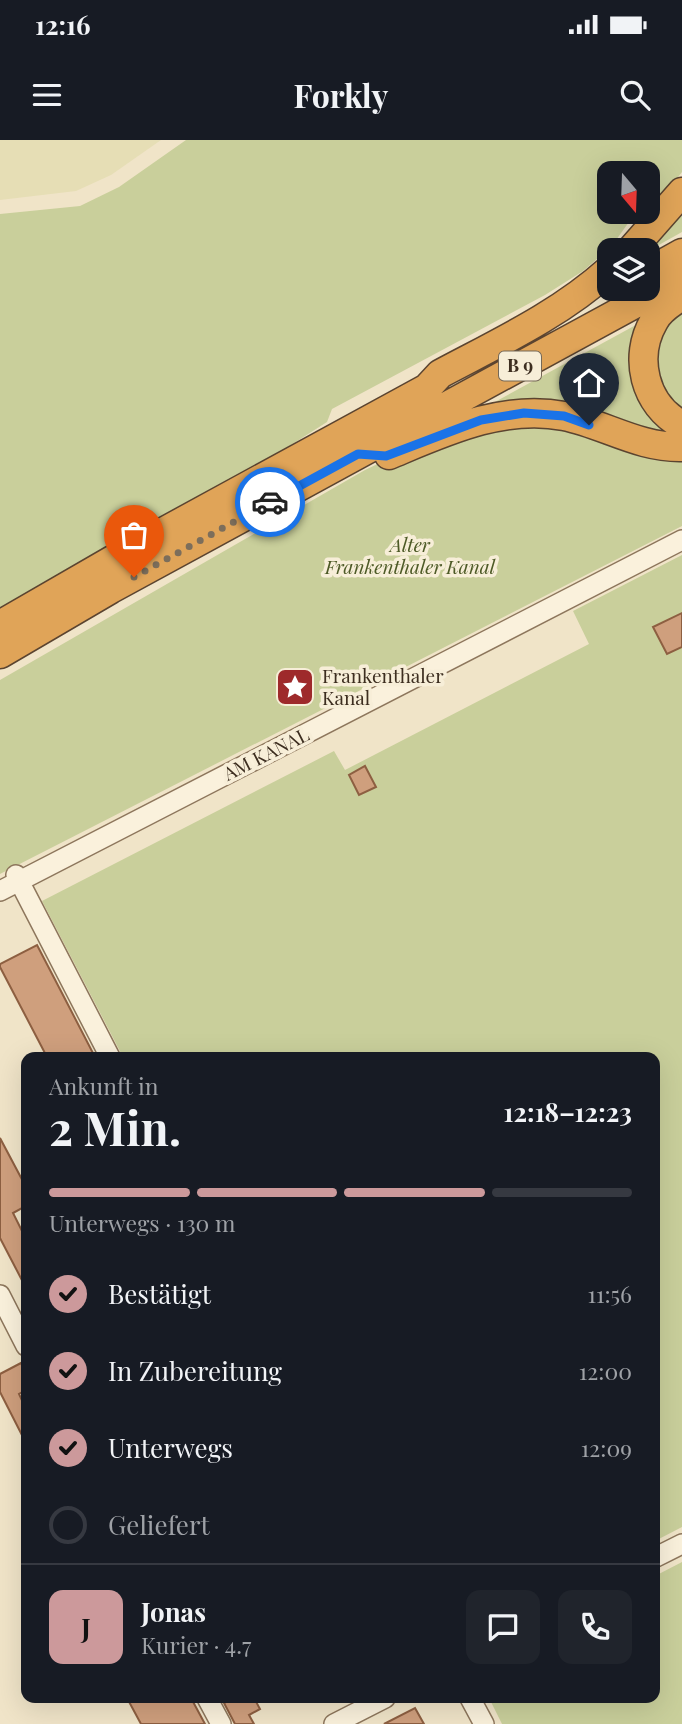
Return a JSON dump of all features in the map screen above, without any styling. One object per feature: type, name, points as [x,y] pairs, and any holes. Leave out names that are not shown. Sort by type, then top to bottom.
[{"type":"highway","points":[[642,238],[682,192]]},
{"type":"highway","points":[[660,265],[682,253]]},
{"type":"highway","name":"B 9","points":[[0,654],[111,589],[682,278]]},
{"type":"highway","name":"B 9","points":[[427,388],[440,374],[547,316],[597,281]]},
{"type":"highway","points":[[682,296],[655,318],[643,344],[643,368],[649,391],[660,409],[682,425]]},
{"type":"highway","name":"B 9","points":[[0,625],[121,555],[427,388],[446,384],[597,300]]},
{"type":"highway","points":[[358,454],[386,456],[481,420],[524,413],[564,416],[640,442],[669,448],[682,447]]},
{"type":"street","name":"AM KANAL","points":[[0,891],[18,878],[682,540]]},
{"type":"street","points":[[18,878],[107,1052]]},
{"type":"street","points":[[0,1295],[21,1336]]},
{"type":"street","points":[[660,1555],[682,1544]]},
{"type":"street","points":[[210,1703],[220,1724]]},
{"type":"street","points":[[334,1724],[375,1703]]},
{"type":"street","points":[[473,1703],[484,1724]]},
{"type":"shaded area","points":[[0,140],[161,140],[111,175],[76,191],[0,200]]},
{"type":"green space","points":[[186,140],[682,140],[682,172],[660,200],[660,161],[597,161],[597,224],[628,224],[617,238],[597,238],[597,259],[583,271],[545,295],[332,409],[327,422],[239,478],[0,609],[0,214],[80,206],[119,187]]},
{"type":"green space","points":[[682,206],[682,232],[660,244],[658,238]]},
{"type":"green space","points":[[682,299],[682,410],[659,394],[655,328]]},
{"type":"green space","points":[[645,320],[638,337],[682,439],[471,415]]},
{"type":"green space","name":"Alter Frankenthaler Kanal","points":[[512,419],[682,454],[682,526],[0,874],[0,680],[365,470],[409,449]]},
{"type":"green space","points":[[682,555],[682,1527],[660,1538],[660,1052],[120,1052],[42,901],[334,751],[345,770],[589,644],[573,611]]},
{"type":"green space","points":[[682,1562],[682,1724],[502,1724],[492,1703],[660,1703],[660,1573]]},
{"type":"building","points":[[682,613],[682,647],[667,654],[653,627]]},
{"type":"building","points":[[365,766],[376,787],[359,795],[349,775]]},
{"type":"building","points":[[37,945],[92,1052],[44,1052],[0,964]]},
{"type":"building","points":[[0,1138],[21,1178],[21,1209],[13,1213],[21,1229],[21,1278],[0,1238]]},
{"type":"building","points":[[21,1363],[21,1433],[0,1392],[0,1374]]},
{"type":"building","points":[[130,1703],[194,1703],[205,1724],[141,1724]]},
{"type":"building","points":[[224,1703],[257,1703],[260,1709],[249,1715],[254,1724],[235,1724]]},
{"type":"building","points":[[415,1708],[424,1724],[384,1724]]},
{"type":"way so far","points":[[134,577],[270,502]]},
{"type":"place","name":"Frankenthaler Kanal","points":[[295,687]]},
{"type":"route","points":[[270,502],[358,454],[386,456],[481,420],[524,413],[564,416],[589,425]]}]
